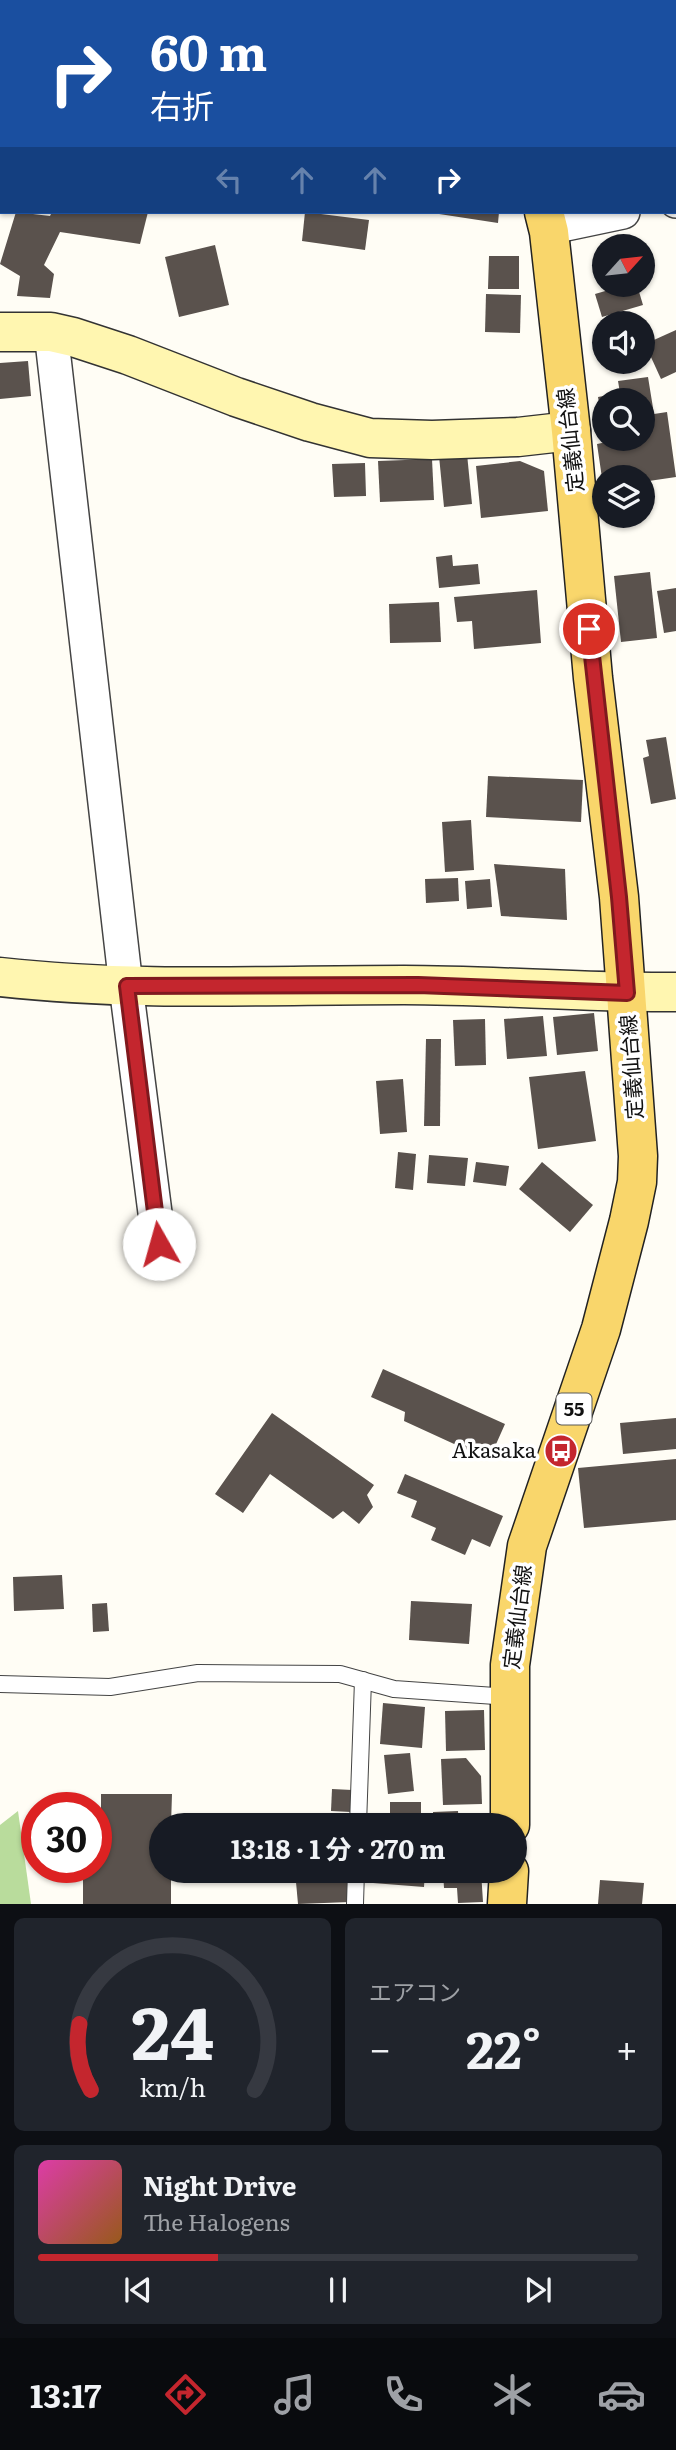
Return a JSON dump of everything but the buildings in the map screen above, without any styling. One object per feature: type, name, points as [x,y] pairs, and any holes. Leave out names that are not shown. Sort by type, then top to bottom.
[{"type":"main road","name":"定義仙台線","points":[[510,1813],[510,1665],[527,1546],[601,1329],[637,1182],[638,1156],[619,897],[593,678],[571,431],[546,220]]},
{"type":"main road","points":[[507,1904],[508,1883]]},
{"type":"street","points":[[546,220],[604,214]]},
{"type":"street","points":[[0,332],[51,332],[73,337],[128,355],[236,397],[310,422],[370,438],[432,440],[571,431]]},
{"type":"street","points":[[51,332],[159,1244]]},
{"type":"street","points":[[0,976],[64,984],[127,986],[418,985],[627,993],[676,992]]},
{"type":"lane","points":[[0,1684],[110,1687],[198,1673],[340,1674],[394,1689],[510,1697]]},
{"type":"lane","points":[[358,1813],[363,1680]]},
{"type":"lane","points":[[355,1904],[356,1883]]},
{"type":"green space","points":[[18,1811],[21,1832],[21,1883],[28,1883],[31,1904],[0,1904],[0,1825]]},
{"type":"place","name":"Akasaka","points":[[561,1451]]},
{"type":"route","points":[[159,1244],[127,986],[418,985],[627,993],[589,629]]}]
